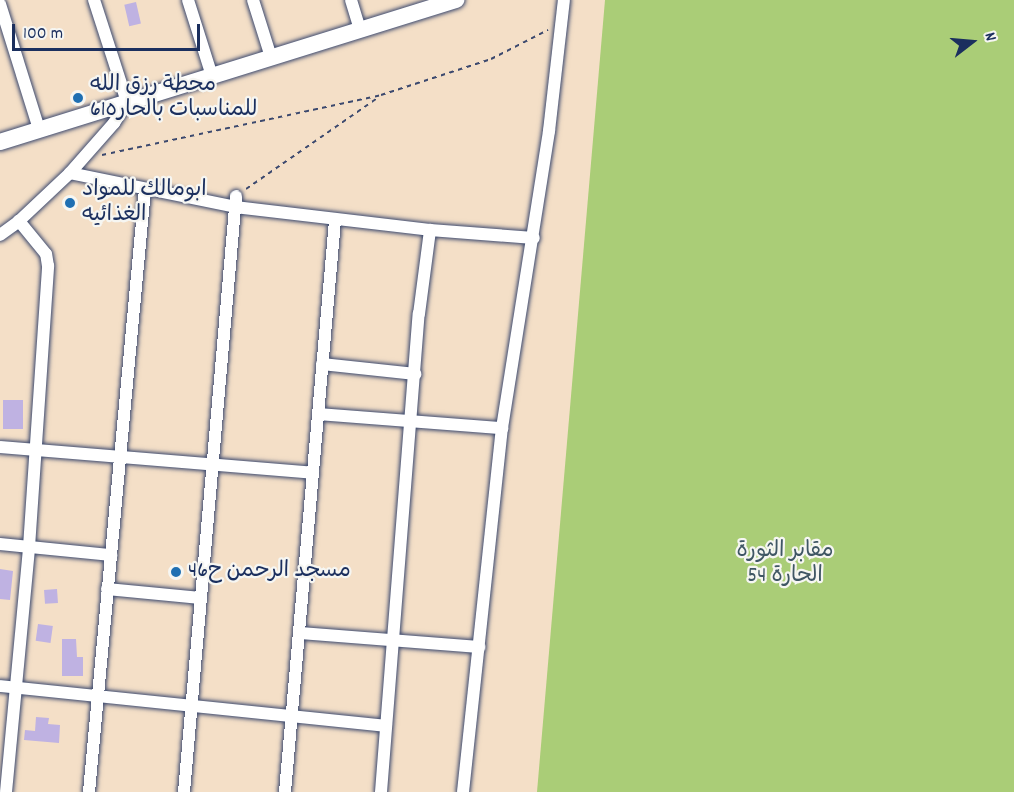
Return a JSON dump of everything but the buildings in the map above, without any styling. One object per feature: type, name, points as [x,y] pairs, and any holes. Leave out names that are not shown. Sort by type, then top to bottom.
[{"type":"main road","points":[[0,142],[449,1]]},
{"type":"street","points":[[0,235],[19,221],[70,173],[114,123],[127,102],[94,0]]},
{"type":"street","points":[[188,0],[212,76]]},
{"type":"street","points":[[253,0],[271,57]]},
{"type":"street","points":[[351,0],[360,30]]},
{"type":"street","points":[[463,792],[502,428],[534,238],[564,0]]},
{"type":"street","points":[[0,4],[39,129]]},
{"type":"street","points":[[70,173],[145,190],[235,201],[335,220],[534,238]]},
{"type":"street","points":[[89,792],[145,190]]},
{"type":"street","points":[[184,792],[235,201]]},
{"type":"street","points":[[285,792],[335,220]]},
{"type":"street","points":[[6,792],[28,547],[48,266],[46,254],[19,221]]},
{"type":"street","points":[[381,792],[419,314],[430,230]]},
{"type":"street","points":[[322,363],[415,374]]},
{"type":"street","points":[[318,414],[502,428]]},
{"type":"street","points":[[0,447],[313,473]]},
{"type":"street","points":[[0,544],[111,555]]},
{"type":"street","points":[[108,589],[201,598]]},
{"type":"street","points":[[300,633],[479,647]]},
{"type":"street","points":[[0,686],[386,726]]},
{"type":"path","points":[[81,159],[381,95],[491,59],[562,23]]},
{"type":"path","points":[[235,201],[381,95]]},
{"type":"green space","name":"مقابر الثورة الحارة 54","points":[[605,0],[1014,0],[1014,792],[537,792]]},
{"type":"place","name":"محطة رزق الله للمناسبات بالحاره61","points":[[78,98]]},
{"type":"place","name":"ابومالك للمواد الغذائيه","points":[[70,203]]},
{"type":"place","name":"مسجد الرحمن ح46","points":[[176,572]]}]
